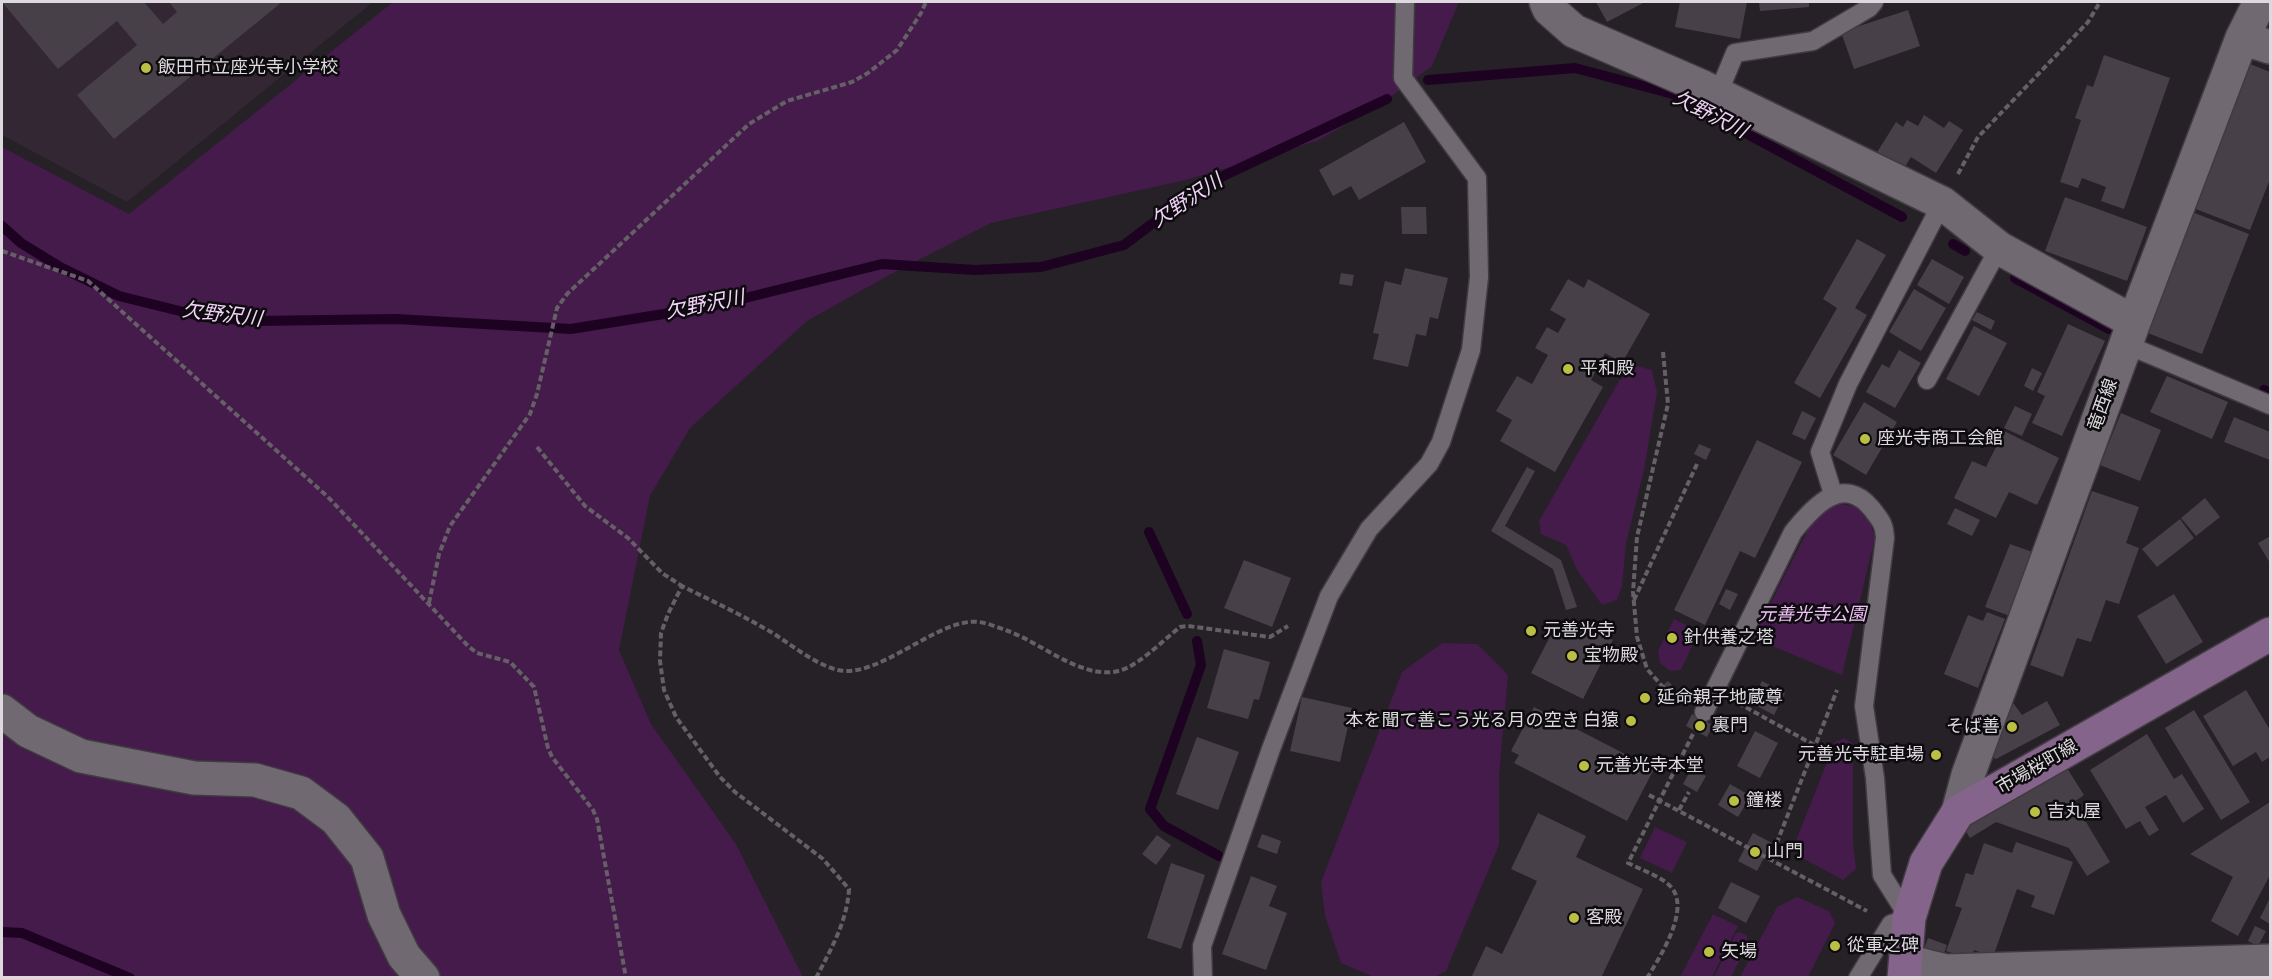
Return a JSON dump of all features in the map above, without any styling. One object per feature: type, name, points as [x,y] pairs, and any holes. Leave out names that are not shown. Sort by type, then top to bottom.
[{"type":"main road","name":"市場桜町線","points":[[1905,969],[1900,921],[1926,863],[1958,812],[2271,634]]},
{"type":"street","points":[[1546,2],[1549,9],[1574,32],[1718,94],[1942,202],[1999,248],[2130,333]]},
{"type":"street","name":"竜西線","points":[[1958,812],[1968,775],[2130,333],[2256,43],[2260,2]]},
{"type":"street","points":[[2,711],[28,731],[81,756],[194,778],[255,780],[301,793],[336,819],[367,858],[384,915],[404,956],[423,978]]},
{"type":"street","points":[[1905,969],[1946,971],[2271,961]]},
{"type":"lane","points":[[1203,978],[1202,946],[1271,749],[1328,599],[1369,529],[1429,464],[1441,442],[1471,350],[1479,277],[1477,178],[1403,78],[1405,2]]},
{"type":"lane","points":[[1718,94],[1735,53],[1813,41],[1869,8],[1874,2]]},
{"type":"lane","points":[[1833,494],[1820,452],[1848,384],[1942,202]]},
{"type":"lane","points":[[1927,380],[1999,248]]},
{"type":"lane","points":[[2130,333],[2271,405]]},
{"type":"lane","points":[[1704,712],[1793,532],[1812,508],[1833,494],[1852,494],[1865,501],[1884,524],[1885,538],[1864,706],[1875,778],[1882,875],[1900,921],[1858,978]]},
{"type":"path","points":[[428,604],[439,554],[450,526],[530,414],[557,308],[567,294],[748,124],[787,101],[852,82],[868,73],[897,50],[926,2]]},
{"type":"path","points":[[1942,202],[1978,137],[2088,22],[2100,2]]},
{"type":"path","points":[[2,251],[88,281],[328,497],[468,646],[477,653],[510,662],[534,687],[552,757],[593,810],[597,819],[626,978]]},
{"type":"path","points":[[1647,978],[1677,921],[1678,900],[1670,885],[1628,863],[1704,712],[1671,696],[1647,669],[1637,637],[1634,600],[1637,537],[1668,404],[1663,352]]},
{"type":"path","points":[[537,447],[585,506],[628,538],[662,573],[682,586],[770,631],[826,666],[841,671],[859,670],[952,626],[971,621],[989,624],[1019,635],[1092,672],[1108,673],[1134,664],[1180,627],[1188,626],[1270,637],[1328,599]]},
{"type":"path","points":[[1634,600],[1697,464]]},
{"type":"path","points":[[682,586],[661,633],[660,661],[664,690],[676,717],[720,777],[735,792],[823,859],[849,889],[848,905],[839,933],[816,978]]},
{"type":"path","points":[[1770,860],[1838,687]]},
{"type":"path","points":[[1715,691],[1816,746]]},
{"type":"path","points":[[1678,810],[1689,792]]},
{"type":"path","points":[[1649,795],[1770,860],[1900,921]]},
{"type":"shaded area","name":"飯田市立座光寺小学校","points":[[2,2],[373,2],[127,202],[2,135]]},
{"type":"green space","points":[[393,2],[1459,2],[1432,66],[1381,104],[1317,141],[1186,180],[991,223],[893,273],[807,321],[690,428],[650,496],[619,650],[651,724],[736,844],[803,977],[2,977],[2,147],[129,214]]},
{"type":"green space","points":[[1637,366],[1652,370],[1657,392],[1644,470],[1626,544],[1622,586],[1617,600],[1602,605],[1577,570],[1566,545],[1541,534],[1539,521],[1619,381]]},
{"type":"green space","name":"元善光寺公園","points":[[1833,503],[1863,510],[1875,538],[1842,675],[1753,638],[1814,518]]},
{"type":"green space","points":[[1674,619],[1699,631],[1681,670],[1670,671],[1660,663],[1658,651]]},
{"type":"green space","points":[[1442,643],[1477,644],[1508,675],[1499,776],[1499,845],[1446,971],[1434,977],[1374,977],[1341,963],[1325,916],[1321,882],[1402,672]]},
{"type":"green space","points":[[1844,738],[1852,743],[1853,842],[1856,869],[1843,880],[1800,857],[1795,843],[1835,742]]},
{"type":"green space","points":[[1655,827],[1687,842],[1672,873],[1640,858]]},
{"type":"green space","points":[[1797,897],[1829,911],[1835,923],[1808,977],[1740,977],[1777,907]]},
{"type":"green space","name":"矢場","points":[[1713,914],[1738,926],[1712,977],[1680,977]]},
{"type":"green space","points":[[1740,932],[1747,936],[1748,944],[1731,977],[1714,977],[1736,933]]},
{"type":"building","points":[[2,2],[144,2],[163,24],[177,12],[169,2],[282,2],[114,139],[77,95],[137,45],[117,21],[58,69]]},
{"type":"building","points":[[1596,2],[1645,2],[1607,22]]},
{"type":"building","points":[[1680,2],[1747,2],[1740,39],[1675,27]]},
{"type":"building","points":[[1759,2],[1809,2],[1809,7],[1760,11]]},
{"type":"building","points":[[1908,10],[1920,46],[1854,69],[1841,32]]},
{"type":"building","points":[[2104,55],[2170,78],[2124,209],[2101,201],[2106,187],[2082,178],[2078,188],[2060,182],[2081,120],[2075,118],[2087,85],[2093,87]]},
{"type":"building","points":[[2250,64],[2270,72],[2270,179],[2250,230],[2193,208]]},
{"type":"building","points":[[1924,115],[1944,128],[1949,121],[1963,130],[1936,173],[1911,157],[1903,170],[1876,154],[1896,122],[1903,127],[1907,120],[1918,126]]},
{"type":"building","points":[[1404,122],[1426,162],[1359,200],[1351,186],[1333,196],[1319,170]]},
{"type":"building","points":[[2065,197],[2147,227],[2127,281],[2045,251]]},
{"type":"building","points":[[1401,207],[1426,207],[1427,234],[1402,234]]},
{"type":"building","points":[[2192,212],[2249,234],[2202,354],[2145,332]]},
{"type":"building","points":[[1857,239],[1886,255],[1855,308],[1867,315],[1820,398],[1794,383],[1837,308],[1823,299]]},
{"type":"building","points":[[1932,259],[1964,277],[1949,304],[1917,285]]},
{"type":"building","points":[[1405,268],[1448,278],[1438,319],[1430,317],[1426,336],[1416,334],[1408,367],[1373,359],[1379,334],[1373,333],[1385,281],[1401,285]]},
{"type":"building","points":[[1341,273],[1354,275],[1352,286],[1339,284]]},
{"type":"building","name":"平和殿","points":[[1568,279],[1584,288],[1588,279],[1650,314],[1622,363],[1605,353],[1591,380],[1603,387],[1555,472],[1500,441],[1512,420],[1496,411],[1517,376],[1532,384],[1548,355],[1535,348],[1547,327],[1558,333],[1566,319],[1550,310]]},
{"type":"building","points":[[1914,289],[1946,308],[1921,351],[1889,332]]},
{"type":"building","points":[[1977,312],[1995,321],[1991,330],[1972,320]]},
{"type":"building","points":[[2068,324],[2105,341],[2062,436],[2032,423],[2045,396],[2037,392]]},
{"type":"building","points":[[1974,326],[2007,343],[1979,396],[1946,379]]},
{"type":"building","points":[[1899,350],[1921,363],[1895,408],[1866,392],[1882,364],[1889,368]]},
{"type":"building","points":[[2032,368],[2042,373],[2033,391],[2024,386]]},
{"type":"building","points":[[2167,376],[2228,402],[2212,439],[2150,412]]},
{"type":"building","name":"座光寺商工会館","points":[[1864,402],[1897,422],[1866,475],[1833,455]]},
{"type":"building","points":[[2015,406],[2032,414],[2022,436],[2004,428]]},
{"type":"building","points":[[1802,411],[1816,418],[1805,440],[1792,434]]},
{"type":"building","points":[[2121,413],[2161,430],[2140,481],[2100,465]]},
{"type":"building","points":[[2234,417],[2270,432],[2270,460],[2224,442]]},
{"type":"building","points":[[2004,431],[2059,458],[2037,505],[2009,492],[1996,518],[1954,498],[1972,461],[1986,467]]},
{"type":"building","points":[[1757,440],[1802,462],[1755,558],[1740,551],[1705,625],[1674,610]]},
{"type":"building","points":[[1699,444],[1711,449],[1706,460],[1694,454]]},
{"type":"building","points":[[1527,467],[1535,471],[1505,526],[1561,560],[1577,607],[1566,610],[1553,569],[1491,531]]},
{"type":"building","points":[[2092,491],[2139,507],[2126,543],[2139,548],[2119,604],[2106,600],[2091,642],[2077,638],[2063,677],[2030,665]]},
{"type":"building","points":[[2205,498],[2220,517],[2196,536],[2181,518]]},
{"type":"building","points":[[1955,508],[1980,520],[1972,536],[1947,524]]},
{"type":"building","points":[[2180,519],[2194,538],[2157,567],[2142,549]]},
{"type":"building","points":[[2269,537],[2270,539],[2270,563],[2258,543]]},
{"type":"building","points":[[2010,544],[2035,553],[2010,616],[1985,607]]},
{"type":"building","points":[[1244,560],[1291,578],[1272,627],[1224,608]]},
{"type":"building","points":[[1726,589],[1738,594],[1730,610],[1719,604]]},
{"type":"building","points":[[2174,594],[2203,642],[2166,664],[2137,616]]},
{"type":"building","points":[[1987,612],[2005,619],[1978,688],[1944,674],[1968,615],[1983,621]]},
{"type":"building","name":"宝物殿","points":[[1572,619],[1613,640],[1583,699],[1531,673],[1554,629],[1564,634]]},
{"type":"building","points":[[1224,649],[1270,662],[1259,700],[1254,699],[1248,719],[1207,708]]},
{"type":"building","points":[[1668,681],[1672,685],[1659,697],[1655,692]]},
{"type":"building","points":[[1762,681],[1785,693],[1774,715],[1751,703]]},
{"type":"building","points":[[2246,690],[2270,730],[2270,757],[2262,762],[2256,752],[2233,766],[2203,716]]},
{"type":"building","points":[[1302,697],[1352,708],[1340,762],[1290,751]]},
{"type":"building","name":"そば善","points":[[2006,701],[2014,704],[2022,715],[2047,701],[2060,725],[1996,759],[1986,754]]},
{"type":"building","name":"元善光寺本堂","points":[[1534,707],[1654,769],[1627,821],[1514,763],[1519,755],[1511,751]]},
{"type":"building","points":[[2194,710],[2250,802],[2221,820],[2165,728]]},
{"type":"building","name":"裏門","points":[[1692,714],[1713,725],[1707,737],[1686,726]]},
{"type":"building","points":[[1755,731],[1778,743],[1760,778],[1737,766]]},
{"type":"building","points":[[2147,734],[2174,779],[2182,774],[2204,809],[2183,823],[2166,795],[2145,807],[2159,830],[2149,836],[2140,821],[2126,829],[2090,770]]},
{"type":"building","points":[[1197,737],[1239,752],[1218,810],[1176,794]]},
{"type":"building","name":"吉丸屋","points":[[2065,765],[2084,795],[2074,802],[2110,862],[2087,876],[2069,848],[1996,822],[1970,838],[1964,828]]},
{"type":"building","points":[[1692,768],[1706,776],[1697,792],[1683,784]]},
{"type":"building","name":"鐘楼","points":[[1730,784],[1751,796],[1738,817],[1718,805]]},
{"type":"building","points":[[2270,802],[2270,875],[2238,936],[2211,921],[2233,877],[2190,854]]},
{"type":"building","name":"客殿","points":[[1538,813],[1586,836],[1576,857],[1643,889],[1601,978],[1471,978],[1486,946],[1502,954],[1537,881],[1511,869]]},
{"type":"building","name":"山門","points":[[1753,833],[1772,843],[1757,871],[1738,861]]},
{"type":"building","points":[[1262,834],[1281,841],[1277,854],[1257,847]]},
{"type":"building","points":[[1157,835],[1171,845],[1156,865],[1142,854]]},
{"type":"building","points":[[2016,842],[2073,862],[2054,915],[2031,907],[2035,896],[2017,889],[1993,957],[1974,950],[1971,959],[1946,951],[1962,908],[1955,906],[1966,873],[1973,875],[1984,843],[2012,853]]},
{"type":"building","points":[[1171,863],[1205,875],[1181,949],[1147,938]]},
{"type":"building","points":[[1251,876],[1277,886],[1269,906],[1287,913],[1266,970],[1222,954]]},
{"type":"building","points":[[1731,882],[1760,896],[1746,923],[1718,908]]},
{"type":"building","points":[[2270,898],[2270,924],[2260,918]]},
{"type":"building","points":[[2255,926],[2266,931],[2258,946],[2248,941]]},
{"type":"building","points":[[1928,938],[1947,945],[1942,959],[1923,952]]},
{"type":"waterway","name":"欠野沢川","points":[[1428,80],[1575,68],[1673,94],[1902,217]]},
{"type":"waterway","name":"欠野沢川","points":[[2,226],[21,243],[60,267],[119,296],[204,317],[256,321],[396,319],[571,329],[713,306],[882,264],[975,270],[1041,267],[1124,245],[1202,186],[1387,99]]},
{"type":"waterway","name":"欠野沢川","points":[[1953,244],[1965,251]]},
{"type":"waterway","name":"欠野沢川","points":[[2015,278],[2109,329]]},
{"type":"waterway","name":"欠野沢川","points":[[2264,390],[2270,393]]},
{"type":"waterway","points":[[1149,532],[1187,614]]},
{"type":"waterway","points":[[1197,641],[1201,665],[1150,809],[1164,826],[1219,856]]},
{"type":"waterway","points":[[2,932],[22,933],[130,978]]},
{"type":"place","name":"飯田市立座光寺小学校","points":[[146,68]]},
{"type":"place","name":"平和殿","points":[[1568,369]]},
{"type":"place","name":"座光寺商工会館","points":[[1865,439]]},
{"type":"place","name":"元善光寺","points":[[1531,631]]},
{"type":"place","name":"針供養之塔","points":[[1672,638]]},
{"type":"place","name":"宝物殿","points":[[1572,656]]},
{"type":"place","name":"延命親子地蔵尊","points":[[1645,698]]},
{"type":"place","name":"本を聞て善こう光る月の空き 白猿","points":[[1631,721]]},
{"type":"place","name":"裏門","points":[[1700,726]]},
{"type":"place","name":"そば善","points":[[2012,727]]},
{"type":"place","name":"元善光寺駐車場","points":[[1936,755]]},
{"type":"place","name":"元善光寺本堂","points":[[1584,766]]},
{"type":"place","name":"鐘楼","points":[[1734,801]]},
{"type":"place","name":"吉丸屋","points":[[2035,812]]},
{"type":"place","name":"山門","points":[[1755,852]]},
{"type":"place","name":"客殿","points":[[1574,918]]},
{"type":"place","name":"從軍之碑","points":[[1835,946]]},
{"type":"place","name":"矢場","points":[[1709,952]]}]
